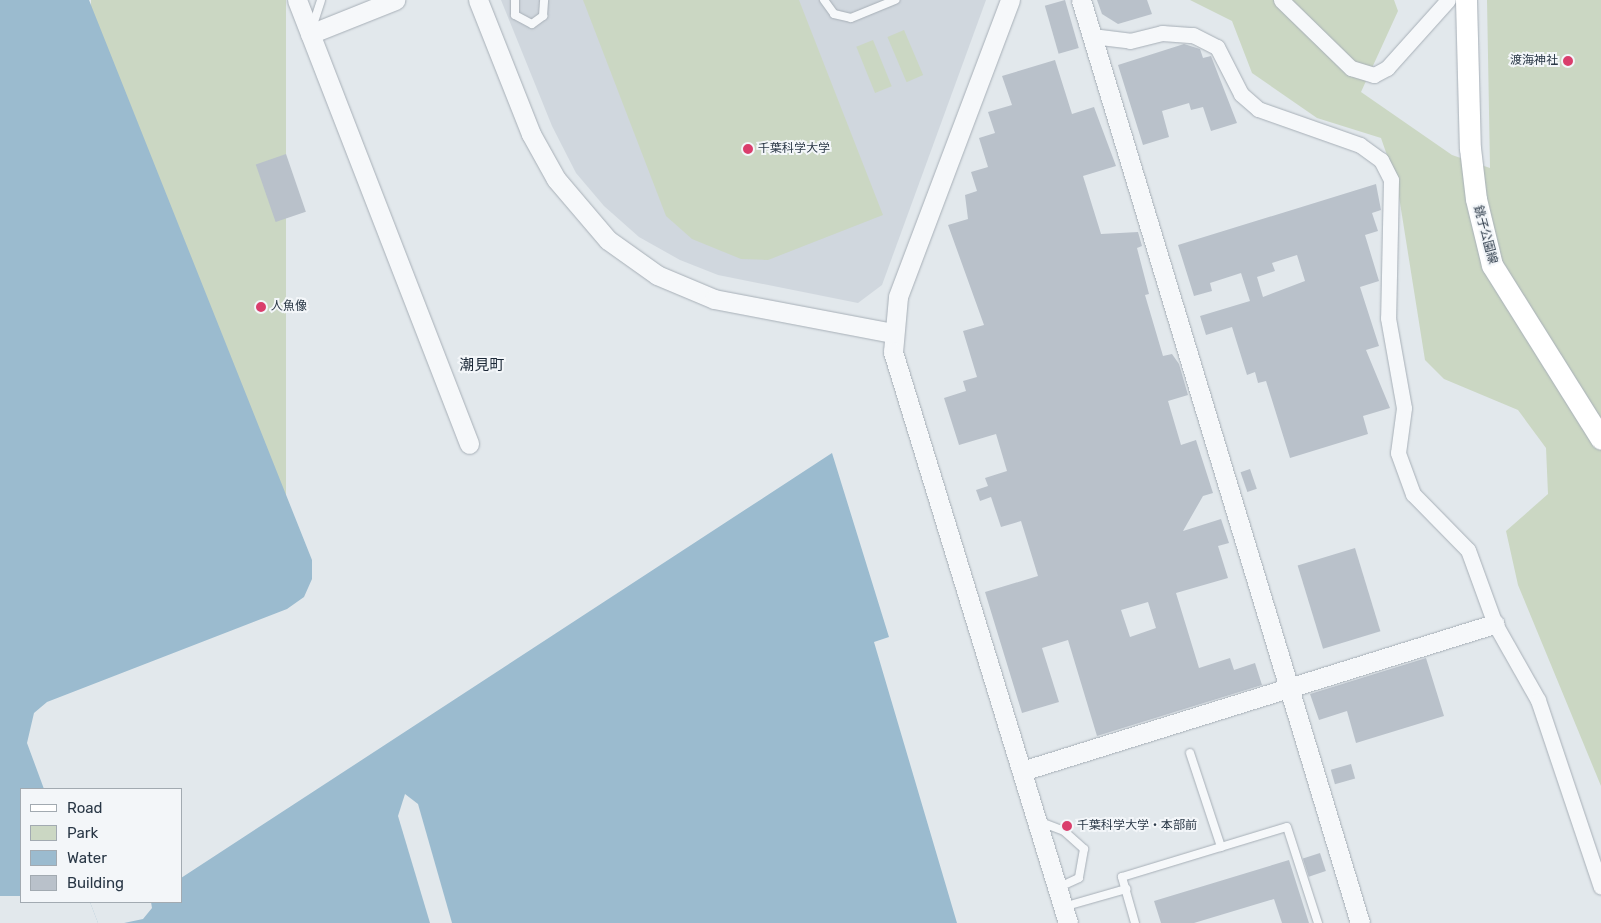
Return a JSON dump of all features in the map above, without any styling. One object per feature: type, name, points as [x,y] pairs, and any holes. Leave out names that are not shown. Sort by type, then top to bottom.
[{"type":"main road","name":"銚子公園線","points":[[1466,0],[1470,148],[1476,199],[1492,265],[1600,434]]},
{"type":"street","points":[[297,0],[469,444]]},
{"type":"street","points":[[310,34],[395,0]]},
{"type":"street","points":[[478,0],[540,149],[556,179],[608,240],[657,275],[714,299],[892,333]]},
{"type":"street","points":[[1010,0],[898,297],[892,333],[897,376],[1022,771],[1065,915]]},
{"type":"street","points":[[1081,0],[1360,923]]},
{"type":"street","points":[[1281,0],[1351,68],[1374,74],[1387,68],[1448,0]]},
{"type":"street","points":[[1092,36],[1130,42],[1162,33],[1193,35],[1217,47],[1241,94],[1258,109],[1360,145],[1381,160],[1391,180],[1388,318],[1404,408],[1398,453],[1413,494],[1468,550],[1495,624],[1538,700],[1601,887]]},
{"type":"street","points":[[1022,771],[1289,690],[1495,624]]},
{"type":"lane","points":[[310,34],[321,0]]},
{"type":"lane","points":[[515,0],[515,15],[532,24],[543,16],[544,0]]},
{"type":"lane","points":[[824,0],[834,14],[851,18],[895,0]]},
{"type":"lane","points":[[1190,753],[1220,847]]},
{"type":"lane","points":[[1037,820],[1064,832],[1084,849],[1080,878],[1057,888]]},
{"type":"lane","points":[[1135,923],[1122,877],[1287,827],[1318,923]]},
{"type":"lane","points":[[1065,915],[1126,889]]},
{"type":"shaded area","name":"千葉科学大学","points":[[501,0],[986,0],[882,285],[858,303],[718,275],[680,260],[639,237],[604,206],[576,173],[552,126]]},
{"type":"green space","points":[[91,0],[286,0],[286,551],[91,551]]},
{"type":"green space","points":[[583,0],[799,0],[883,215],[768,260],[741,259],[692,239],[666,216]]},
{"type":"green space","points":[[1190,0],[1394,0],[1398,11],[1361,92],[1452,155],[1490,168],[1487,0],[1601,0],[1601,786],[1518,585],[1506,531],[1548,494],[1546,448],[1518,410],[1444,379],[1425,360],[1397,184],[1381,138],[1317,118],[1252,73],[1232,21]]},
{"type":"green space","points":[[904,30],[923,75],[907,82],[887,37]]},
{"type":"green space","points":[[873,40],[892,86],[875,93],[856,47]]},
{"type":"water","points":[[0,0],[89,0],[312,560],[312,579],[304,597],[287,609],[47,702],[34,713],[27,743],[44,788],[20,788],[20,903],[90,903],[98,923],[0,923]]},
{"type":"water","points":[[832,453],[889,637],[874,642],[957,923],[124,923],[143,919],[152,908],[151,903],[182,903],[182,877]]},
{"type":"pier","points":[[405,794],[418,804],[452,923],[430,923],[398,816]]},
{"type":"pier","points":[[0,896],[20,896],[20,903],[90,903],[98,923],[0,923]]},
{"type":"building","points":[[1065,0],[1079,48],[1059,54],[1045,6]]},
{"type":"building","points":[[1097,0],[1147,0],[1152,14],[1118,24],[1102,14]]},
{"type":"building","points":[[1184,44],[1200,49],[1203,58],[1211,56],[1237,123],[1211,131],[1203,107],[1191,110],[1189,103],[1162,111],[1169,137],[1143,145],[1118,65]]},
{"type":"building","points":[[1055,60],[1072,114],[1094,107],[1116,166],[1083,176],[1101,234],[1138,232],[1142,246],[1137,248],[1149,294],[1145,295],[1163,356],[1172,354],[1179,364],[1188,395],[1168,401],[1181,445],[1196,440],[1213,493],[1203,496],[1183,531],[1221,519],[1229,543],[1218,546],[1228,578],[1176,593],[1199,668],[1230,658],[1234,670],[1255,663],[1262,685],[1097,736],[1068,640],[1042,648],[1059,702],[1022,713],[985,592],[1038,576],[1021,521],[1001,527],[991,497],[980,501],[976,490],[988,486],[985,478],[1007,471],[996,434],[959,445],[944,398],[966,391],[963,381],[977,377],[963,331],[984,325],[948,225],[968,219],[965,195],[977,191],[971,172],[988,167],[979,138],[995,133],[988,112],[1012,105],[1002,76]],"holes":[[[1148,602],[1156,628],[1130,637],[1121,610]]]},
{"type":"building","points":[[286,154],[306,212],[276,222],[256,164]]},
{"type":"building","points":[[1376,184],[1381,210],[1372,213],[1378,231],[1365,235],[1379,281],[1360,287],[1379,346],[1366,350],[1390,408],[1363,416],[1368,434],[1290,458],[1266,381],[1258,383],[1255,372],[1247,375],[1232,327],[1206,335],[1200,316],[1250,301],[1241,273],[1210,283],[1212,291],[1194,296],[1178,245]],"holes":[[[1297,255],[1305,281],[1263,297],[1257,277],[1275,271],[1272,263]]]},
{"type":"building","points":[[1250,469],[1257,489],[1247,492],[1241,472]]},
{"type":"building","points":[[1355,548],[1380,631],[1323,649],[1298,566]]},
{"type":"building","points":[[1426,658],[1444,716],[1356,743],[1347,711],[1319,720],[1310,694]]},
{"type":"building","points":[[1351,764],[1355,778],[1335,784],[1331,770]]},
{"type":"building","points":[[1320,853],[1326,871],[1309,877],[1303,859]]},
{"type":"building","points":[[1289,860],[1309,923],[1282,923],[1274,899],[1194,923],[1161,923],[1154,901]]},
{"type":"place","name":"渡海神社","points":[[1568,61]]},
{"type":"place","name":"千葉科学大学","points":[[748,149]]},
{"type":"place","name":"人魚像","points":[[261,307]]},
{"type":"place","name":"千葉科学大学・本部前","points":[[1067,826]]},
{"type":"district","name":"潮見町","points":[[482,366]]}]
